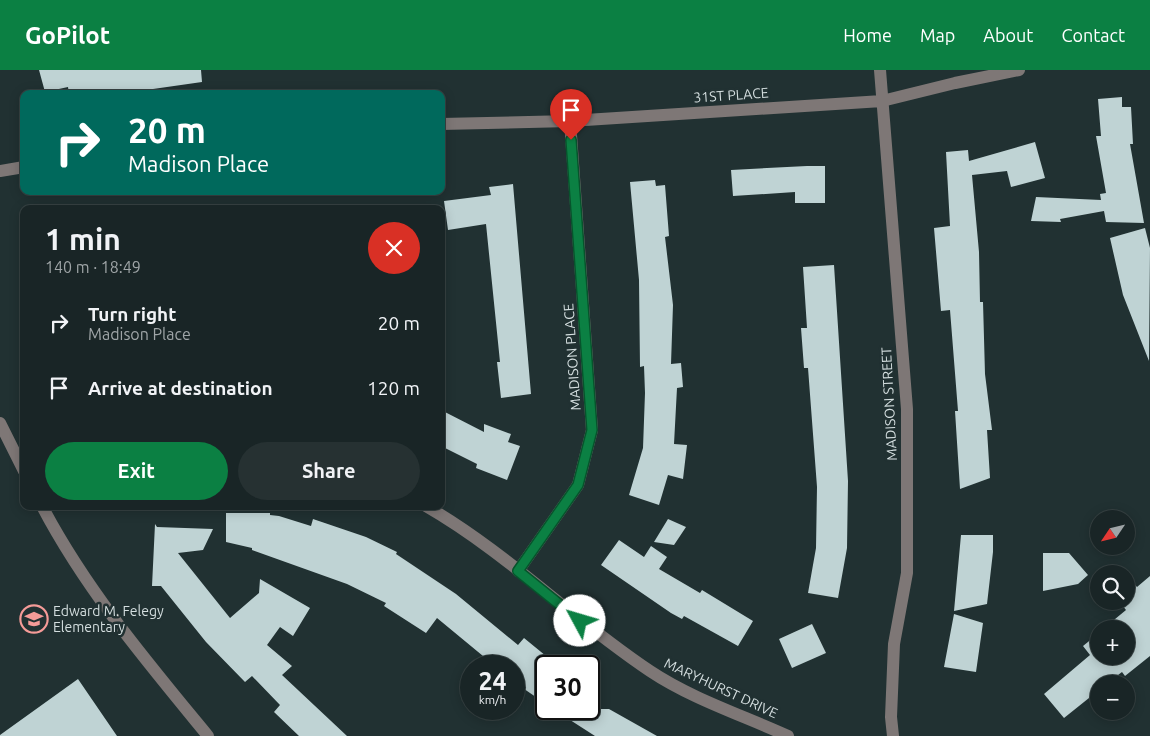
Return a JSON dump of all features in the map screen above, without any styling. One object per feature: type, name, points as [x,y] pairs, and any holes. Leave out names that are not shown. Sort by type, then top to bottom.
[{"type":"street","name":"MADISON STREET","points":[[880,70],[907,409],[907,574],[894,644],[891,717],[893,736]]},
{"type":"street","name":"31ST PLACE","points":[[445,124],[570,120],[882,101],[1019,70]]},
{"type":"street","name":"MADISON PLACE","points":[[518,571],[578,485],[592,430],[570,120]]},
{"type":"street","points":[[0,171],[20,168]]},
{"type":"street","points":[[0,423],[20,463]]},
{"type":"street","points":[[44,510],[65,548],[100,600],[208,736]]},
{"type":"street","name":"MARYHURST DRIVE","points":[[433,510],[454,522],[580,621],[657,675],[701,699],[788,736]]},
{"type":"building","points":[[39,70],[201,70],[202,82],[146,90],[68,90],[68,87],[44,90]]},
{"type":"building","points":[[1122,97],[1122,107],[1131,107],[1133,144],[1130,144],[1144,223],[1106,222],[1104,211],[1060,219],[1061,222],[1031,221],[1036,197],[1101,200],[1100,194],[1106,193],[1096,136],[1101,136],[1098,99]]},
{"type":"building","points":[[1035,142],[1045,178],[1011,187],[1007,171],[972,175],[979,252],[980,302],[983,302],[985,374],[992,430],[987,430],[990,478],[960,489],[955,411],[958,411],[950,310],[941,311],[934,228],[950,226],[946,152],[968,150],[969,161]]},
{"type":"building","points":[[825,166],[825,203],[795,203],[795,192],[733,196],[731,170]]},
{"type":"building","points":[[655,180],[656,186],[665,185],[669,236],[665,237],[673,305],[671,364],[681,363],[683,387],[677,388],[674,444],[687,445],[683,479],[668,475],[659,505],[629,495],[643,448],[645,393],[644,366],[640,367],[639,280],[630,182]]},
{"type":"building","points":[[513,184],[531,394],[501,398],[497,362],[500,362],[486,224],[448,230],[444,201],[491,195],[489,187]]},
{"type":"building","points":[[1145,228],[1150,248],[1149,361],[1123,295],[1110,238]]},
{"type":"building","points":[[834,265],[848,481],[847,548],[838,598],[808,593],[816,548],[817,487],[808,368],[804,368],[801,328],[807,328],[803,267]]},
{"type":"building","points":[[445,412],[484,432],[484,424],[511,434],[508,442],[520,446],[507,480],[476,468],[477,464],[445,448]]},
{"type":"building","points":[[226,513],[270,513],[270,515],[311,526],[313,519],[366,537],[397,552],[396,554],[456,594],[518,645],[524,638],[545,655],[535,655],[535,696],[525,690],[525,655],[482,655],[437,618],[426,633],[384,606],[386,603],[347,584],[252,550],[252,548],[226,542]]},
{"type":"building","points":[[668,519],[686,527],[674,545],[654,542]]},
{"type":"building","points":[[155,524],[157,527],[213,529],[203,550],[178,553],[230,618],[259,593],[260,579],[310,608],[293,636],[280,627],[267,645],[292,666],[282,675],[347,736],[299,736],[274,712],[280,705],[252,676],[245,682],[206,642],[161,586],[152,586]]},
{"type":"building","points":[[961,535],[993,535],[993,552],[987,604],[954,611]]},
{"type":"building","points":[[619,540],[644,557],[651,546],[667,557],[659,569],[700,593],[702,590],[753,621],[738,646],[684,616],[682,619],[671,613],[601,565]]},
{"type":"building","points":[[1043,553],[1069,553],[1088,575],[1078,584],[1043,591]]},
{"type":"building","points":[[1150,576],[1150,656],[1126,675],[1122,672],[1118,675],[1090,675],[1090,697],[1064,718],[1044,694],[1090,655],[1090,665],[1135,665],[1135,620],[1114,620],[1126,610],[1135,610],[1135,585],[1137,587]]},
{"type":"building","points":[[954,614],[983,623],[976,672],[944,667]]},
{"type":"building","points":[[812,624],[826,653],[792,668],[779,639]]},
{"type":"building","points":[[1090,640],[1090,655],[1083,646]]},
{"type":"building","points":[[78,679],[117,736],[0,736],[0,735]]},
{"type":"building","points":[[600,709],[609,709],[657,736],[595,736],[570,720],[600,720]]},
{"type":"place","name":"Edward M. Felegy Elementary","points":[[34,619]]},
{"type":"route","points":[[571,140],[592,430],[578,485],[518,571],[580,621]]}]
